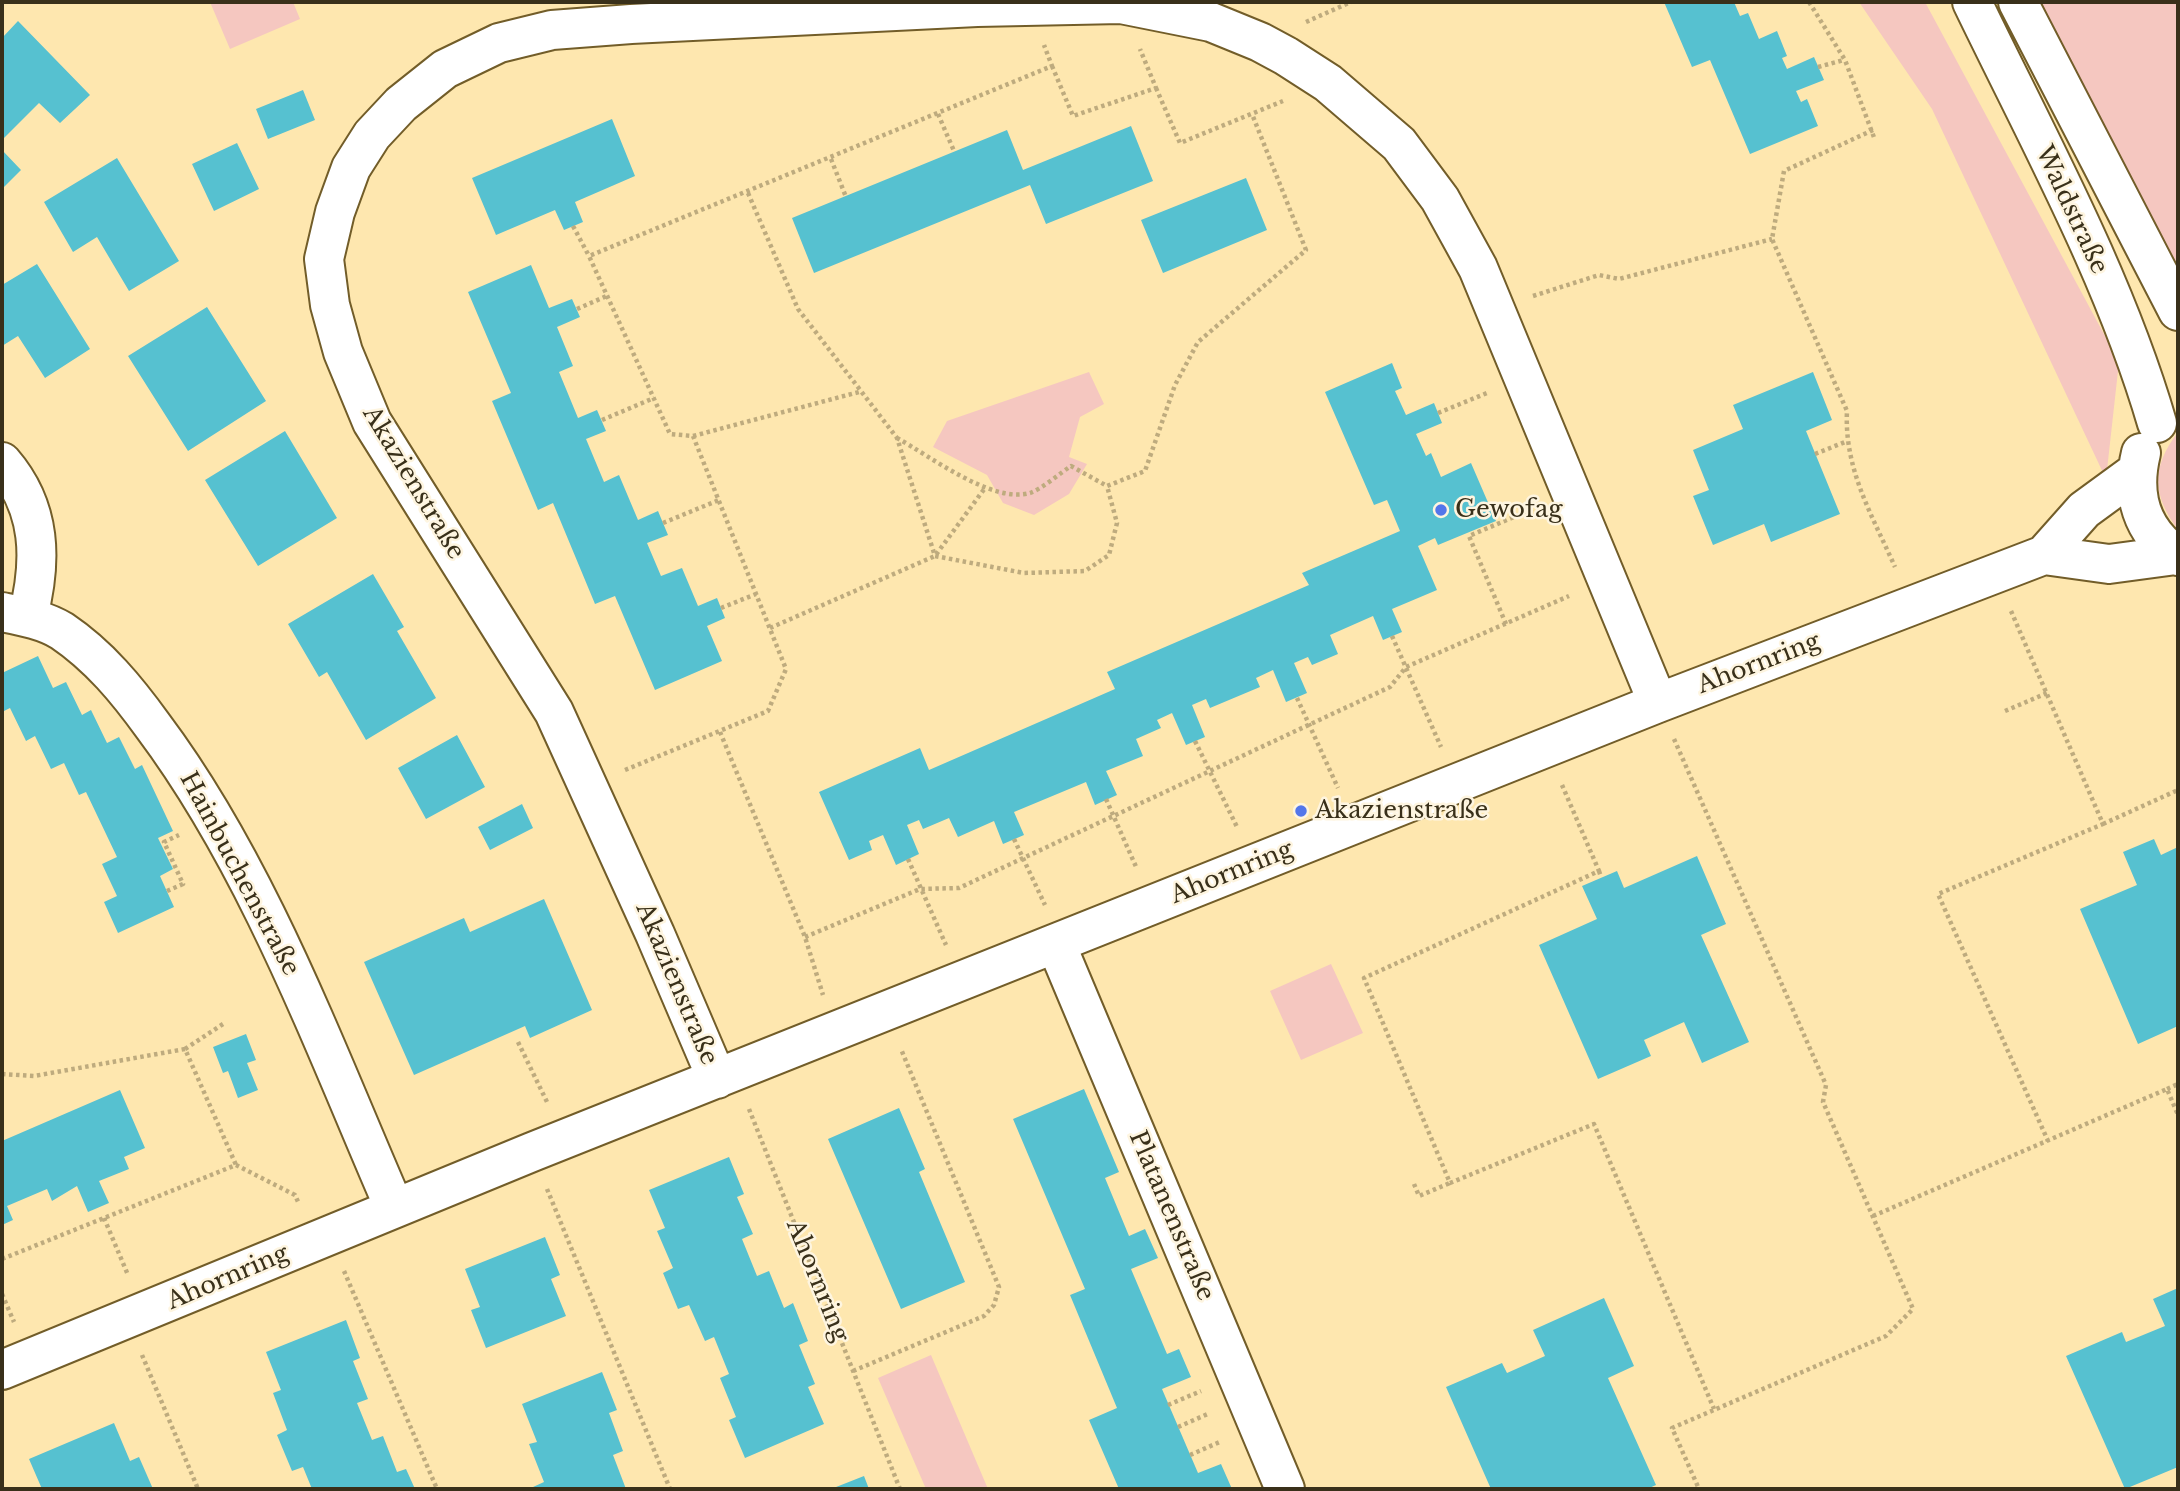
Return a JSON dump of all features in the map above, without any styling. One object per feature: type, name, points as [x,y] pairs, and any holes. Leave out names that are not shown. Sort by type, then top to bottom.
[{"type":"street","name":"Waldstraße","points":[[1972,2],[2086,238],[2139,360],[2168,415],[2143,446],[2136,472],[2137,497],[2144,520],[2157,540],[2177,556]]},
{"type":"street","name":"Waldstraße","points":[[2018,2],[2178,310]]},
{"type":"street","name":"Akazienstraße","points":[[726,1076],[554,712],[372,422],[343,352],[330,305],[324,259],[335,212],[351,168],[372,135],[401,104],[445,69],[499,43],[552,30],[790,15],[1121,4],[1211,22],[1261,42],[1328,83],[1399,144],[1440,199],[1478,268],[1658,703]]},
{"type":"street","points":[[2,462],[24,497],[37,537],[37,579],[15,614]]},
{"type":"street","name":"Ahornring","points":[[2,1370],[548,1145],[1546,747],[1911,604],[2044,555],[2084,510],[2136,472]]},
{"type":"street","name":"Ahornring","points":[[2044,555],[2109,564],[2177,556]]},
{"type":"street","name":"Hainbuchenstraße","points":[[15,614],[60,630],[86,650],[120,681],[176,756],[225,837],[294,978],[394,1207]]},
{"type":"street","name":"Platanenstraße","points":[[1059,943],[1285,1489]]},
{"type":"path","points":[[1809,2],[1845,60],[1875,140]]},
{"type":"path","points":[[1121,4],[1180,143],[1328,83]]},
{"type":"path","points":[[1028,5],[1073,116],[1156,89]]},
{"type":"path","points":[[1818,67],[1845,60]]},
{"type":"path","points":[[589,256],[831,159],[1052,66]]},
{"type":"path","points":[[938,114],[954,152]]},
{"type":"path","points":[[1107,486],[1145,471],[1175,384],[1198,342],[1306,250],[1252,114]]},
{"type":"path","points":[[1873,130],[1784,171],[1772,239],[1847,411],[1845,442],[1857,482],[1911,604]]},
{"type":"path","points":[[831,159],[846,197]]},
{"type":"path","points":[[748,193],[798,309],[859,392],[897,438],[985,488],[1008,495],[1031,492],[1070,466],[1107,486],[1117,523],[1109,555],[1085,571],[1024,573],[935,556]]},
{"type":"path","points":[[573,226],[609,295],[670,434],[693,436],[859,392]]},
{"type":"path","points":[[1494,308],[1599,275],[1619,279],[1772,239]]},
{"type":"path","points":[[577,309],[609,295]]},
{"type":"path","points":[[1438,413],[1523,377]]},
{"type":"path","points":[[602,420],[654,398]]},
{"type":"path","points":[[589,784],[768,711],[786,668],[693,436]]},
{"type":"path","points":[[897,438],[935,556]]},
{"type":"path","points":[[1815,454],[1845,442]]},
{"type":"path","points":[[770,628],[935,556],[985,488]]},
{"type":"path","points":[[1506,624],[1469,536],[1571,494]]},
{"type":"path","points":[[663,523],[719,500]]},
{"type":"path","points":[[1995,574],[2103,824]]},
{"type":"path","points":[[805,937],[920,889],[959,888],[1390,687],[1406,667],[1607,580]]},
{"type":"path","points":[[721,608],[756,594]]},
{"type":"path","points":[[1392,636],[1457,783]]},
{"type":"path","points":[[2005,711],[2047,693]]},
{"type":"path","points":[[1297,698],[1355,824]]},
{"type":"path","points":[[1658,703],[1826,1085],[1823,1102],[1913,1309],[1886,1336],[1672,1428],[1699,1489]]},
{"type":"path","points":[[720,732],[805,937],[832,1034]]},
{"type":"path","points":[[1195,741],[1255,864]]},
{"type":"path","points":[[1546,747],[1601,877]]},
{"type":"path","points":[[2048,1141],[1938,894],[2178,790]]},
{"type":"path","points":[[1106,799],[1153,905]]},
{"type":"path","points":[[1014,839],[1059,943]]},
{"type":"path","points":[[908,859],[963,981]]},
{"type":"path","points":[[167,891],[183,884],[177,871]]},
{"type":"path","points":[[1450,1183],[1364,978],[1599,871]]},
{"type":"path","points":[[853,1371],[984,1316],[994,1305],[999,1287],[886,1012]]},
{"type":"path","points":[[2,1074],[34,1076],[185,1049],[223,1024]]},
{"type":"path","points":[[518,1042],[548,1145],[670,1489]]},
{"type":"path","points":[[185,1049],[236,1165],[295,1195],[322,1238],[437,1489]]},
{"type":"path","name":"Ahornring","points":[[726,1076],[853,1371],[900,1489]]},
{"type":"path","points":[[1873,1216],[2178,1084]]},
{"type":"path","points":[[2167,1089],[2178,1115]]},
{"type":"path","points":[[1414,1184],[1419,1196],[1594,1124],[1714,1409]]},
{"type":"path","points":[[2,1259],[236,1165]]},
{"type":"path","points":[[104,1218],[136,1317],[198,1489]]},
{"type":"shaded area","points":[[210,2],[293,2],[300,19],[230,49]]},
{"type":"shaded area","points":[[1859,2],[1925,2],[2119,362],[2106,479],[1932,109]]},
{"type":"shaded area","points":[[2039,2],[2178,2],[2178,282]]},
{"type":"shaded area","points":[[1089,372],[1104,404],[1080,417],[1069,457],[1087,464],[1069,494],[1034,515],[1003,503],[987,475],[933,447],[947,421]]},
{"type":"shaded area","points":[[2178,432],[2178,530],[2163,505],[2158,481],[2163,457]]},
{"type":"shaded area","points":[[1331,964],[1363,1033],[1301,1060],[1270,991]]},
{"type":"shaded area","points":[[931,1355],[988,1489],[926,1489],[878,1378]]},
{"type":"building","points":[[1664,2],[1734,2],[1740,16],[1748,13],[1759,39],[1777,31],[1787,56],[1782,58],[1787,69],[1814,57],[1824,80],[1796,91],[1801,102],[1807,99],[1818,126],[1750,154],[1710,60],[1692,67]]},
{"type":"building","points":[[18,21],[90,95],[60,123],[39,103],[2,140],[2,38]]},
{"type":"building","points":[[303,90],[315,120],[268,139],[256,109]]},
{"type":"building","points":[[612,119],[635,176],[575,202],[583,222],[564,230],[555,210],[496,235],[472,178]]},
{"type":"building","points":[[1131,126],[1153,181],[1046,224],[1030,185],[814,273],[792,218],[1007,130],[1023,170]]},
{"type":"building","points":[[237,143],[259,189],[214,211],[192,164]]},
{"type":"building","points":[[2,150],[21,170],[2,189]]},
{"type":"building","points":[[117,158],[179,261],[129,291],[97,237],[73,252],[44,202]]},
{"type":"building","points":[[1246,178],[1267,230],[1163,273],[1141,220]]},
{"type":"building","points":[[37,264],[90,349],[45,378],[18,336],[2,346],[2,285]]},
{"type":"building","points":[[531,265],[549,308],[572,299],[580,317],[557,327],[573,366],[559,372],[578,418],[597,410],[606,431],[586,439],[604,482],[619,475],[638,520],[658,511],[668,535],[647,543],[661,576],[682,568],[698,606],[717,598],[725,618],[707,626],[722,661],[655,690],[615,596],[595,604],[553,503],[538,510],[492,401],[511,393],[468,292]]},
{"type":"building","points":[[207,307],[266,401],[188,451],[128,356]]},
{"type":"building","points":[[1392,363],[1402,388],[1395,391],[1406,415],[1434,403],[1442,423],[1416,434],[1426,456],[1431,453],[1441,477],[1471,463],[1496,521],[1438,545],[1435,538],[1418,546],[1437,590],[1392,609],[1402,632],[1383,640],[1373,616],[1330,635],[1338,654],[1312,665],[1308,657],[1294,663],[1307,693],[1286,702],[1273,670],[1256,678],[1260,687],[1210,708],[1206,699],[1192,705],[1205,737],[1186,745],[1172,713],[1157,720],[1161,728],[1136,739],[1143,756],[1106,771],[1117,795],[1095,805],[1086,782],[1014,812],[1024,835],[1003,844],[994,821],[958,837],[949,818],[923,829],[919,820],[907,825],[919,854],[896,865],[883,835],[869,841],[872,850],[849,860],[819,792],[920,748],[929,770],[1115,689],[1107,672],[1309,585],[1302,573],[1400,531],[1387,500],[1374,505],[1325,392]]},
{"type":"building","points":[[1813,372],[1832,420],[1806,431],[1840,514],[1771,542],[1764,524],[1713,545],[1693,496],[1709,490],[1693,450],[1743,429],[1733,405]]},
{"type":"building","points":[[285,431],[337,518],[258,566],[205,480]]},
{"type":"building","points":[[373,574],[404,627],[397,631],[436,698],[366,740],[327,672],[319,677],[288,624]]},
{"type":"building","points":[[38,656],[53,688],[66,682],[82,715],[91,710],[107,743],[119,737],[135,769],[142,765],[173,831],[158,838],[173,869],[160,876],[174,907],[118,933],[104,902],[117,896],[102,864],[117,857],[86,792],[79,795],[64,763],[51,769],[35,736],[26,741],[10,708],[2,712],[2,673]]},
{"type":"building","points":[[457,735],[485,787],[426,819],[398,768]]},
{"type":"building","points":[[522,804],[533,828],[490,850],[478,827]]},
{"type":"building","points":[[2154,839],[2161,855],[2178,847],[2178,1026],[2138,1044],[2080,909],[2137,885],[2123,852]]},
{"type":"building","points":[[1697,856],[1726,924],[1701,935],[1749,1042],[1702,1063],[1684,1022],[1644,1040],[1651,1056],[1598,1079],[1539,945],[1597,919],[1582,886],[1617,871],[1624,888]]},
{"type":"building","points":[[544,899],[592,1010],[530,1038],[525,1026],[414,1075],[364,962],[464,918],[470,932]]},
{"type":"building","points":[[246,1034],[256,1060],[247,1063],[258,1090],[238,1098],[228,1071],[223,1073],[213,1047]]},
{"type":"building","points":[[1084,1089],[1119,1172],[1105,1178],[1129,1236],[1145,1229],[1158,1258],[1131,1269],[1167,1354],[1179,1349],[1191,1377],[1162,1389],[1198,1473],[1221,1464],[1232,1489],[1119,1489],[1089,1420],[1117,1408],[1070,1295],[1085,1289],[1013,1119]]},
{"type":"building","points":[[120,1090],[145,1148],[124,1157],[129,1169],[99,1181],[109,1203],[88,1212],[77,1186],[52,1201],[47,1189],[7,1206],[13,1220],[2,1225],[2,1141]]},
{"type":"building","points":[[899,1108],[925,1169],[919,1172],[965,1282],[901,1309],[828,1139]]},
{"type":"building","points":[[729,1157],[744,1194],[737,1197],[753,1234],[742,1239],[757,1276],[769,1271],[784,1308],[793,1303],[808,1341],[799,1345],[815,1384],[808,1387],[824,1424],[745,1458],[729,1420],[736,1417],[720,1378],[729,1374],[714,1337],[705,1341],[689,1305],[678,1309],[663,1273],[673,1268],[657,1231],[665,1228],[649,1190]]},
{"type":"building","points":[[545,1237],[560,1275],[551,1279],[566,1316],[486,1348],[471,1310],[480,1307],[465,1269]]},
{"type":"building","points":[[2178,1288],[2178,1467],[2125,1489],[2066,1356],[2122,1332],[2126,1342],[2165,1326],[2153,1299]]},
{"type":"building","points":[[1604,1298],[1634,1366],[1608,1378],[1656,1485],[1647,1489],[1491,1489],[1446,1387],[1502,1363],[1507,1373],[1545,1356],[1533,1330]]},
{"type":"building","points":[[346,1320],[360,1358],[353,1361],[368,1399],[357,1403],[372,1440],[383,1436],[397,1472],[406,1469],[415,1489],[312,1489],[303,1467],[292,1471],[277,1435],[287,1430],[273,1393],[281,1390],[266,1352]]},
{"type":"building","points":[[602,1372],[617,1410],[609,1413],[623,1451],[613,1455],[626,1489],[534,1489],[533,1487],[544,1482],[529,1444],[537,1442],[522,1404]]},
{"type":"building","points":[[114,1423],[130,1461],[139,1457],[153,1489],[42,1489],[29,1459]]},
{"type":"building","points":[[864,1476],[869,1489],[831,1489]]},
{"type":"place","name":"Gewofag","points":[[1441,510]]},
{"type":"place","name":"Akazienstraße","points":[[1301,811]]}]
